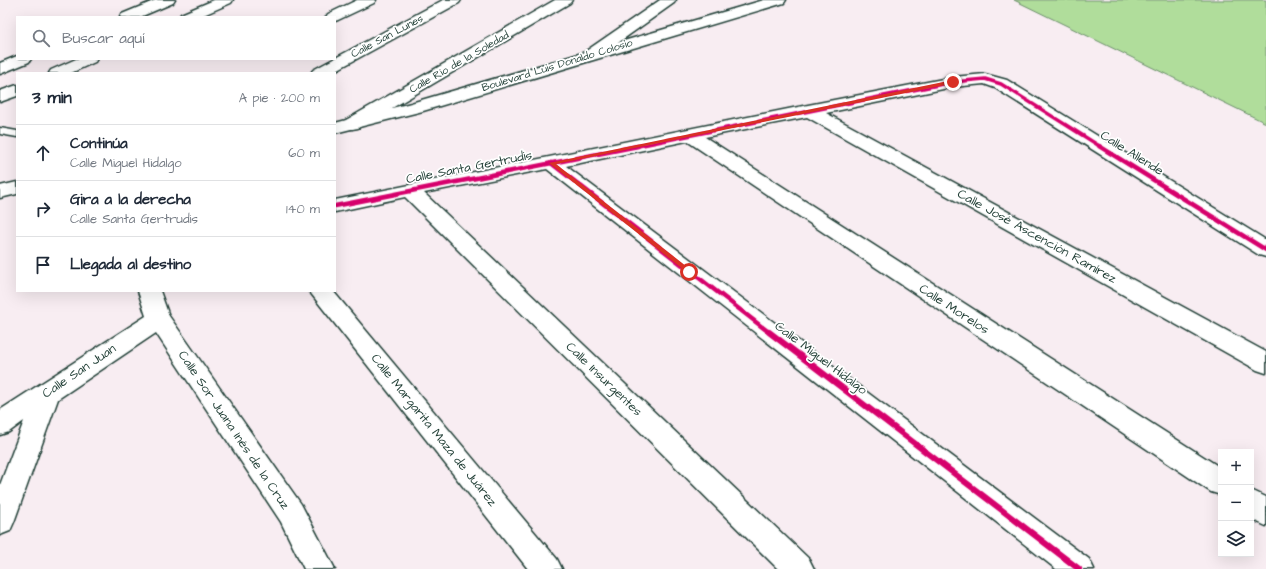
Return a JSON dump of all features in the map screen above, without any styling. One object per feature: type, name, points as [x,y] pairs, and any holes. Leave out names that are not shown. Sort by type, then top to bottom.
[{"type":"street","points":[[129,16],[168,0]]},
{"type":"street","points":[[188,16],[226,0]]},
{"type":"street","points":[[335,16],[369,0]]},
{"type":"street","name":"Calle San Lunes","points":[[321,72],[454,0]]},
{"type":"street","name":"Calle Río de la Soledad","points":[[352,124],[565,0]]},
{"type":"street","points":[[592,54],[668,0]]},
{"type":"street","name":"Boulevard Luis Donaldo Colosio","points":[[336,128],[417,107],[592,54],[779,0]]},
{"type":"street","points":[[0,68],[20,60]]},
{"type":"street","points":[[63,71],[87,60]]},
{"type":"street","name":"Calle Santa Gertrudis","points":[[336,206],[808,110],[953,82],[985,79]]},
{"type":"street","name":"Calle Allende","points":[[985,79],[1001,84],[1266,250]]},
{"type":"street","points":[[0,97],[16,90]]},
{"type":"street","name":"Calle José Ascención Ramírez","points":[[808,110],[1266,363]]},
{"type":"street","name":"Calle Morelos","points":[[688,134],[1218,481]]},
{"type":"street","name":"Calle Miguel Hidalgo","points":[[552,163],[689,272],[920,446],[1079,569]]},
{"type":"street","points":[[0,192],[16,188]]},
{"type":"street","name":"Calle Insurgentes","points":[[409,190],[799,569]]},
{"type":"street","name":"Calle Sor Juana Inés de la Cruz","points":[[149,292],[158,319],[291,513],[320,569]]},
{"type":"street","name":"Calle Margarita Maza de Juárez","points":[[321,292],[547,569]]},
{"type":"street","name":"Calle San Juan","points":[[0,424],[158,319]]},
{"type":"street","points":[[0,522],[48,392]]},
{"type":"street","points":[[1254,505],[1266,513]]},
{"type":"lane","points":[[0,131],[16,134]]},
{"type":"green space","points":[[1014,0],[1266,0],[1266,123]]},
{"type":"cycle path","points":[[336,206],[953,82],[985,79],[1001,84],[1266,250]]},
{"type":"cycle path","points":[[551,163],[1079,569]]},
{"type":"route","points":[[689,272],[552,163],[688,134],[953,82]]}]
